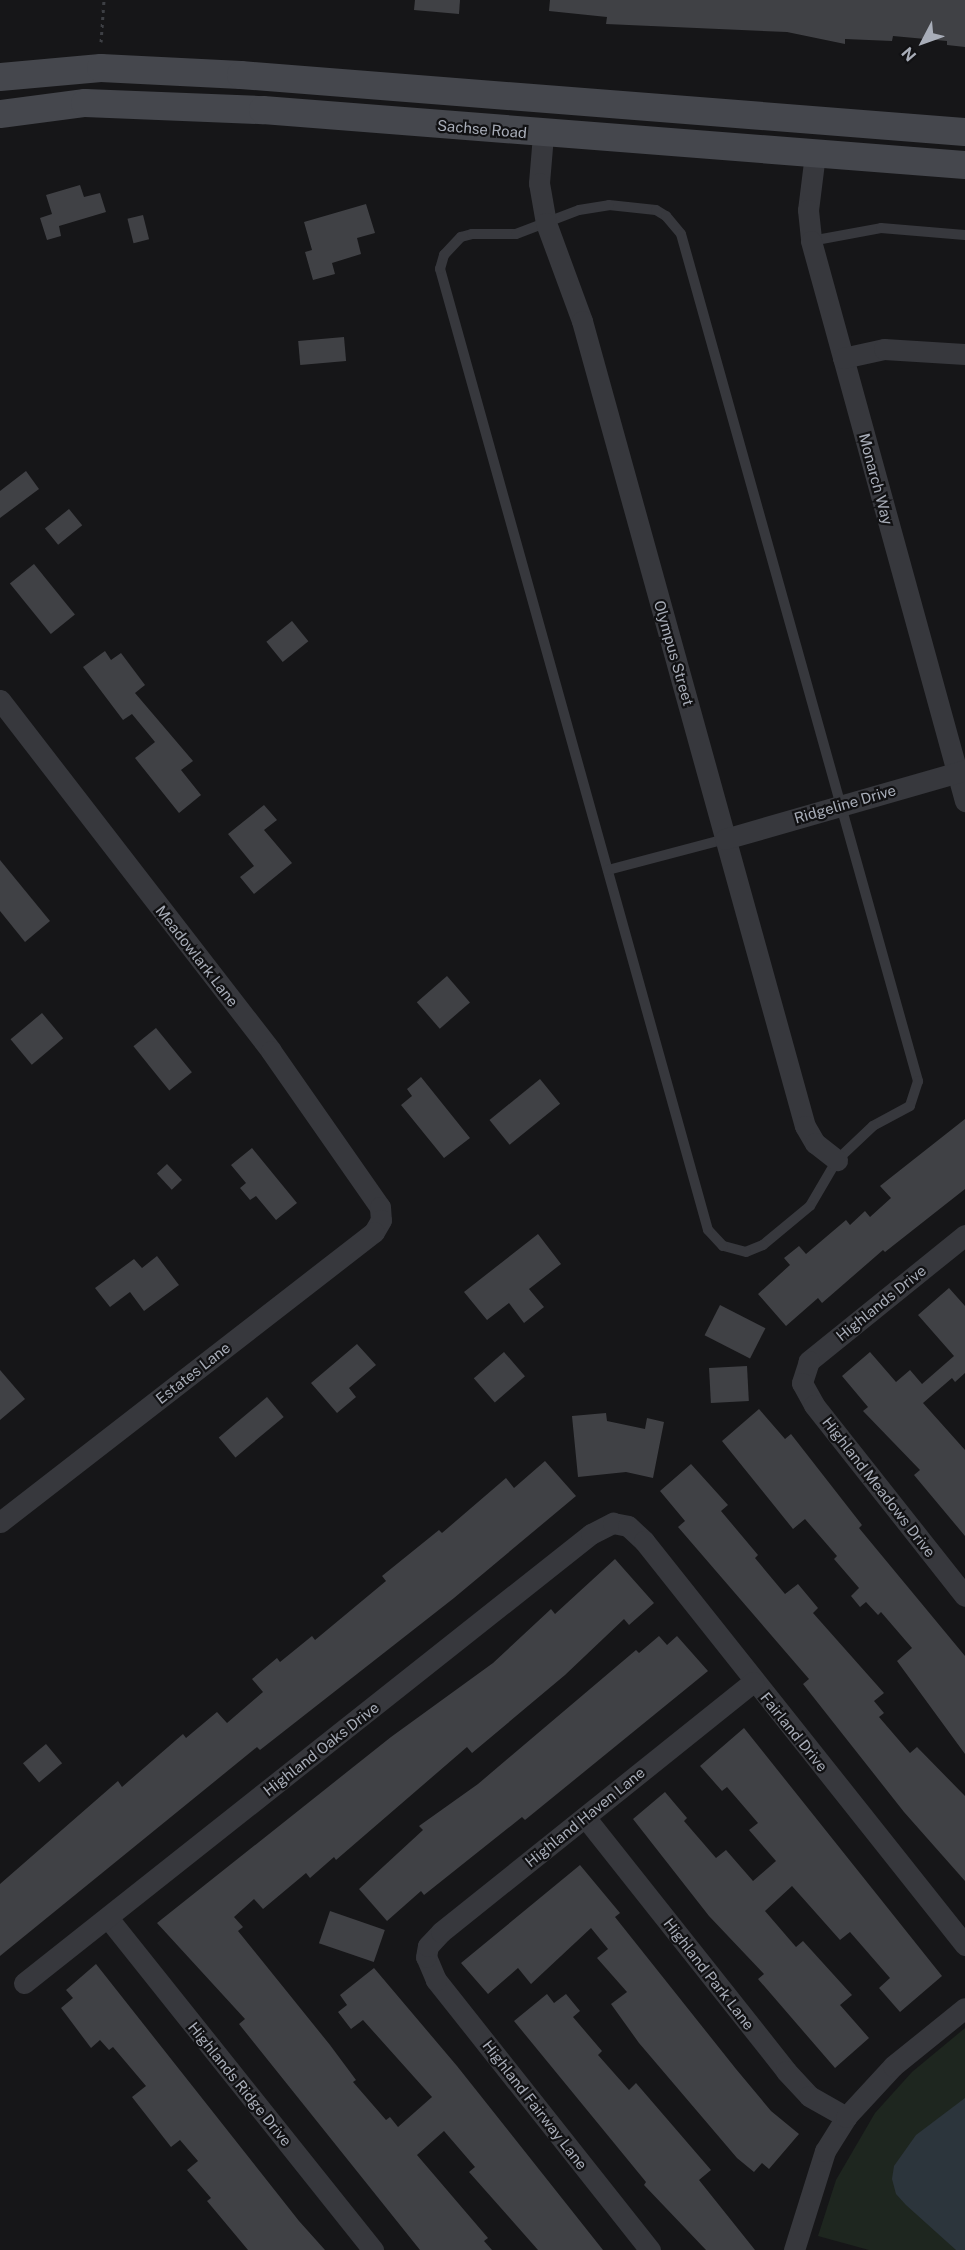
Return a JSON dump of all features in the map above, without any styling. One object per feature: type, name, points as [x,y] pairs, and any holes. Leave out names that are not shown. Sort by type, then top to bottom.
[{"type":"main road","points":[[0,77],[101,68],[241,75],[965,132]]},
{"type":"main road","name":"Sachse Road","points":[[0,114],[85,103],[263,110],[543,135],[965,165]]},
{"type":"street","name":"Olympus Street","points":[[543,135],[539,183],[546,223],[582,321],[805,1126],[815,1143],[837,1160]]},
{"type":"street","name":"Monarch Way","points":[[814,154],[808,210],[811,241],[961,771],[965,801]]},
{"type":"street","points":[[843,358],[884,349],[965,354]]},
{"type":"street","name":"Meadowlark Lane","points":[[0,700],[270,1051],[380,1208],[381,1220]]},
{"type":"street","name":"Ridgeline Drive","points":[[725,839],[961,771]]},
{"type":"street","name":"Estates Lane","points":[[0,1522],[374,1232],[381,1220]]},
{"type":"street","name":"Highlands Drive","points":[[802,1375],[820,1351],[963,1240]]},
{"type":"street","name":"Highland Meadows Drive","points":[[802,1375],[804,1391],[965,1596]]},
{"type":"street","name":"Fairland Drive","points":[[621,1522],[644,1541],[753,1682],[965,1945]]},
{"type":"street","name":"Highland Oaks Drive","points":[[24,1983],[591,1534],[605,1525],[621,1522]]},
{"type":"street","name":"Highland Haven Lane","points":[[426,1957],[428,1946],[441,1932],[753,1682]]},
{"type":"street","name":"Highland Park Lane","points":[[585,1817],[786,2071],[809,2096],[846,2116]]},
{"type":"street","name":"Highlands Ridge Drive","points":[[108,1918],[373,2250]]},
{"type":"street","name":"Highland Fairway Lane","points":[[426,1957],[436,1980],[650,2250]]},
{"type":"street","points":[[794,2250],[825,2151],[846,2116],[893,2066],[965,2008]]},
{"type":"lane","points":[[591,207],[644,208],[666,216],[681,234],[841,805],[918,1081],[910,1106],[873,1126],[837,1160],[810,1206],[764,1245],[747,1252],[733,1250],[715,1239],[708,1230],[440,269],[444,255],[461,237],[472,234],[516,234],[591,207]]},
{"type":"lane","points":[[811,241],[881,228],[965,234]]},
{"type":"lane","points":[[608,870],[725,839]]},
{"type":"path","points":[[101,42],[104,0]]},
{"type":"shaded area","points":[[965,2028],[965,2250],[869,2250],[818,2236],[836,2180],[875,2113],[912,2072]]},
{"type":"shaded area","points":[[965,2098],[965,2250],[956,2250],[896,2194],[892,2179],[894,2166],[916,2135]]},
{"type":"building","points":[[415,0],[460,0],[459,14],[414,10]]},
{"type":"building","points":[[550,0],[965,0],[965,47],[947,45],[947,41],[893,36],[892,41],[845,39],[845,44],[787,32],[606,24],[607,17],[549,11]]},
{"type":"building","points":[[80,185],[84,197],[100,193],[106,212],[59,226],[61,236],[47,240],[40,218],[52,214],[46,195]]},
{"type":"building","points":[[366,204],[375,233],[357,238],[361,254],[332,263],[335,274],[313,280],[305,252],[312,250],[304,222]]},
{"type":"building","points":[[143,215],[149,239],[134,243],[127,219]]},
{"type":"building","points":[[344,337],[346,361],[300,365],[298,341]]},
{"type":"building","points":[[26,471],[39,489],[0,518],[0,491]]},
{"type":"building","points":[[69,509],[82,525],[58,545],[45,529]]},
{"type":"building","points":[[34,564],[75,615],[51,634],[10,584]]},
{"type":"building","points":[[292,621],[308,641],[283,662],[266,642]]},
{"type":"building","points":[[105,651],[111,660],[121,653],[145,685],[135,693],[193,761],[181,770],[201,795],[179,813],[135,758],[155,742],[132,714],[123,720],[83,667]]},
{"type":"building","points":[[264,805],[277,820],[264,830],[292,863],[254,894],[240,877],[254,866],[228,834]]},
{"type":"building","points":[[0,860],[50,921],[25,942],[0,911]]},
{"type":"building","points":[[447,976],[470,1002],[440,1029],[417,1002]]},
{"type":"building","points":[[42,1013],[63,1038],[32,1065],[11,1039]]},
{"type":"building","points":[[156,1028],[192,1072],[169,1091],[133,1046]]},
{"type":"building","points":[[421,1077],[470,1138],[444,1158],[401,1105],[412,1096],[407,1089]]},
{"type":"building","points":[[540,1079],[560,1104],[510,1145],[489,1120]]},
{"type":"building","points":[[965,1119],[965,1189],[885,1252],[883,1250],[822,1303],[818,1298],[786,1326],[758,1294],[790,1265],[784,1258],[799,1246],[806,1254],[846,1220],[850,1225],[865,1211],[870,1217],[891,1198],[880,1186]]},
{"type":"building","points":[[252,1148],[297,1203],[276,1220],[256,1196],[250,1200],[240,1188],[246,1183],[231,1165]]},
{"type":"building","points":[[167,1164],[182,1180],[172,1190],[157,1174]]},
{"type":"building","points":[[538,1234],[561,1264],[529,1289],[544,1307],[524,1323],[509,1303],[487,1320],[464,1292]]},
{"type":"building","points":[[157,1256],[179,1285],[144,1311],[130,1292],[110,1307],[95,1288],[134,1259],[142,1268]]},
{"type":"building","points":[[949,1288],[965,1306],[965,1373],[955,1382],[952,1378],[923,1403],[965,1450],[965,1536],[914,1475],[920,1470],[863,1411],[868,1407],[842,1376],[870,1352],[896,1382],[910,1370],[922,1384],[954,1356],[918,1315]]},
{"type":"building","points":[[720,1305],[765,1328],[750,1358],[705,1335]]},
{"type":"building","points":[[357,1344],[376,1365],[349,1388],[356,1397],[337,1413],[311,1383]]},
{"type":"building","points":[[504,1352],[525,1376],[495,1402],[474,1378]]},
{"type":"building","points":[[747,1366],[749,1401],[711,1403],[709,1368]]},
{"type":"building","points":[[0,1370],[25,1399],[0,1420]]},
{"type":"building","points":[[267,1397],[284,1417],[235,1457],[219,1437]]},
{"type":"building","points":[[759,1409],[785,1439],[791,1434],[862,1525],[859,1528],[965,1656],[965,1754],[897,1661],[912,1648],[881,1612],[878,1615],[866,1602],[860,1607],[851,1596],[859,1588],[834,1559],[837,1556],[805,1519],[793,1529],[722,1441]]},
{"type":"building","points":[[606,1413],[607,1421],[645,1429],[647,1418],[664,1422],[653,1478],[626,1472],[578,1477],[572,1416]]},
{"type":"building","points":[[545,1461],[576,1496],[454,1598],[260,1750],[257,1747],[0,1956],[0,1884],[118,1781],[122,1787],[183,1734],[186,1738],[217,1712],[227,1723],[263,1692],[252,1679],[277,1658],[280,1662],[312,1636],[315,1640],[386,1581],[382,1576],[439,1530],[442,1533],[506,1478],[514,1488]]},
{"type":"building","points":[[691,1464],[728,1505],[721,1511],[758,1555],[755,1558],[785,1594],[798,1584],[818,1608],[813,1613],[884,1693],[874,1701],[884,1713],[879,1717],[910,1753],[917,1747],[965,1796],[965,1881],[904,1812],[803,1684],[809,1679],[678,1527],[685,1521],[660,1491]]},
{"type":"building","points":[[615,1559],[654,1603],[629,1625],[624,1619],[565,1675],[472,1753],[467,1747],[336,1860],[334,1857],[310,1878],[306,1873],[263,1909],[254,1899],[234,1917],[243,1927],[238,1931],[330,2045],[356,2080],[353,2082],[386,2120],[390,2117],[398,2127],[432,2097],[363,2020],[351,2029],[338,2012],[347,2005],[340,1995],[374,1968],[457,2066],[603,2250],[538,2250],[469,2172],[475,2167],[444,2131],[417,2155],[488,2238],[484,2241],[492,2250],[420,2250],[239,2024],[245,2019],[157,1923],[391,1737],[493,1663],[551,1609],[555,1614]]},
{"type":"building","points":[[659,1636],[667,1645],[677,1636],[708,1671],[525,1820],[522,1817],[424,1895],[421,1891],[387,1921],[359,1889],[423,1830],[419,1826],[478,1784],[636,1650],[639,1653]]},
{"type":"building","points":[[744,1728],[942,1976],[900,2012],[879,1988],[890,1978],[850,1932],[840,1940],[792,1886],[765,1911],[796,1947],[803,1941],[852,1995],[840,2005],[869,2038],[835,2068],[758,1979],[764,1974],[709,1916],[633,1819],[665,1792],[687,1818],[684,1821],[716,1858],[726,1850],[753,1881],[776,1861],[749,1830],[758,1823],[727,1787],[722,1791],[700,1766]]},
{"type":"building","points":[[46,1744],[62,1763],[39,1782],[23,1763]]},
{"type":"building","points":[[580,1865],[620,1913],[615,1917],[736,2069],[771,2111],[799,2134],[769,2169],[762,2163],[754,2172],[737,2158],[639,2043],[611,2004],[627,1992],[597,1958],[608,1949],[591,1928],[531,1984],[518,1968],[488,1994],[461,1963]]},
{"type":"building","points":[[330,1911],[385,1930],[374,1962],[319,1943]]},
{"type":"building","points":[[96,1964],[299,2221],[325,2250],[248,2250],[207,2201],[211,2198],[187,2170],[198,2161],[180,2140],[171,2147],[132,2097],[146,2086],[113,2047],[109,2050],[100,2040],[91,2048],[61,2008],[73,1998],[66,1990]]},
{"type":"building","points":[[547,1994],[554,2003],[566,1994],[580,2011],[573,2017],[602,2051],[598,2055],[629,2090],[636,2083],[711,2170],[699,2180],[755,2250],[706,2250],[644,2185],[646,2182],[514,2021]]}]
